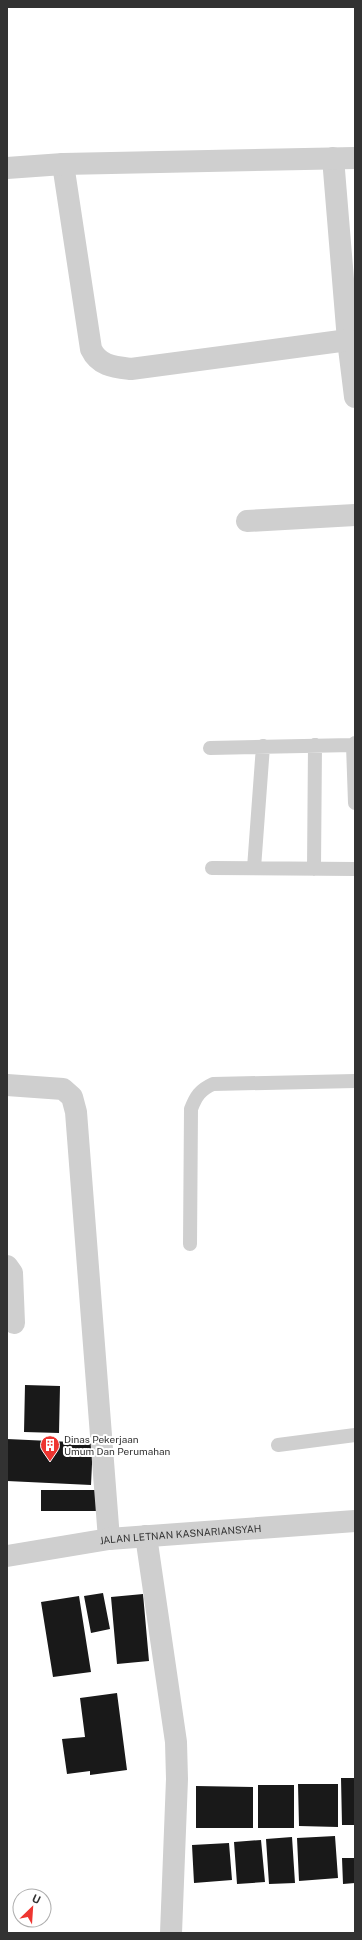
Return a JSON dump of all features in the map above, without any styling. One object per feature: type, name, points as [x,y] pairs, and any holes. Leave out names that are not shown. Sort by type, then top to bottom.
[{"type":"street","points":[[333,158],[348,340],[355,397]]},
{"type":"street","points":[[7,168],[63,164],[355,158]]},
{"type":"street","points":[[63,164],[91,349],[99,361],[116,367],[131,369],[348,340]]},
{"type":"street","points":[[247,521],[355,515]]},
{"type":"street","points":[[7,1085],[63,1090],[72,1097],[76,1112],[109,1539]]},
{"type":"street","points":[[7,1266],[12,1273],[14,1323]]},
{"type":"street","name":"JALAN LETNAN KASNARIANSYAH","points":[[7,1556],[109,1539],[204,1534],[355,1521]]},
{"type":"street","points":[[146,1536],[176,1742],[177,1779],[171,1933]]},
{"type":"lane","points":[[210,748],[354,744],[355,803]]},
{"type":"lane","points":[[314,869],[315,745]]},
{"type":"lane","points":[[254,868],[263,746]]},
{"type":"lane","points":[[212,868],[355,869]]},
{"type":"lane","points":[[190,1244],[191,1109],[196,1096],[203,1088],[212,1084],[355,1081]]},
{"type":"lane","points":[[278,1445],[355,1435]]},
{"type":"building","points":[[25,1385],[60,1386],[59,1433],[24,1432]]},
{"type":"building","name":"Dinas Pekerjaan Umum Dan Perumahan","points":[[7,1439],[93,1443],[91,1485],[7,1481]]},
{"type":"building","points":[[41,1490],[100,1490],[99,1511],[41,1511]]},
{"type":"building","points":[[103,1593],[110,1629],[91,1633],[84,1596]]},
{"type":"building","points":[[143,1594],[149,1661],[117,1664],[111,1597]]},
{"type":"building","points":[[79,1596],[91,1672],[53,1677],[41,1602]]},
{"type":"building","points":[[117,1693],[127,1770],[90,1775],[90,1771],[67,1774],[62,1739],[85,1737],[80,1698]]},
{"type":"building","points":[[341,1778],[355,1778],[355,1825],[342,1825]]},
{"type":"building","points":[[298,1784],[338,1784],[338,1827],[299,1826]]},
{"type":"building","points":[[258,1785],[294,1785],[294,1828],[258,1828]]},
{"type":"building","points":[[196,1786],[253,1787],[253,1828],[196,1828]]},
{"type":"building","points":[[335,1836],[338,1878],[299,1881],[297,1838]]},
{"type":"building","points":[[292,1837],[295,1883],[269,1884],[266,1839]]},
{"type":"building","points":[[261,1840],[265,1882],[237,1884],[234,1842]]},
{"type":"building","points":[[229,1843],[232,1880],[194,1883],[192,1845]]},
{"type":"building","points":[[342,1858],[355,1858],[355,1883],[343,1884]]},
{"type":"place","name":"Dinas Pekerjaan Umum Dan Perumahan","points":[[50,1462]]}]
